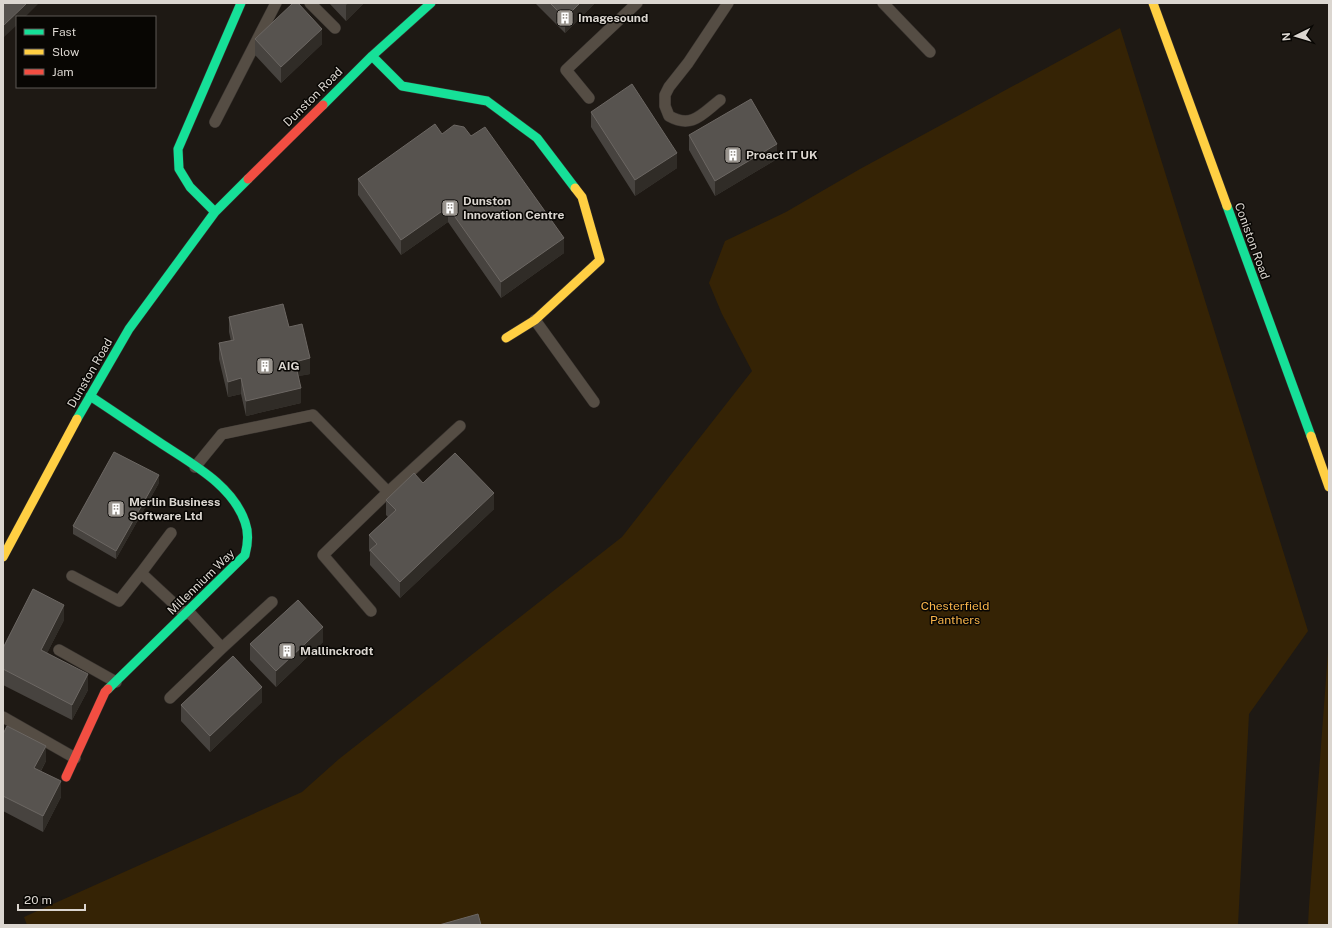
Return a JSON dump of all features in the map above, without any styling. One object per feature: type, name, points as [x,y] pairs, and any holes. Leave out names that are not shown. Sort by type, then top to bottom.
[{"type":"street","points":[[215,212],[190,187],[179,169],[178,149],[241,3]]},
{"type":"street","name":"Dunston Road","points":[[3,557],[90,396],[129,329],[215,212],[372,56],[431,3]]},
{"type":"street","name":"Coniston Road","points":[[1153,3],[1329,487]]},
{"type":"street","points":[[372,56],[402,86],[486,101],[537,138],[582,197],[600,260],[535,320],[506,338]]},
{"type":"street","name":"Millennium Way","points":[[66,777],[105,692],[245,555],[249,545],[249,533],[244,517],[236,504],[224,490],[209,476],[90,396]]},
{"type":"lane","points":[[215,122],[276,3]]},
{"type":"lane","points":[[310,3],[335,28]]},
{"type":"lane","points":[[590,98],[566,70],[637,3]]},
{"type":"lane","points":[[720,100],[689,122],[678,122],[669,116],[665,106],[665,95],[728,3]]},
{"type":"lane","points":[[883,3],[930,52]]},
{"type":"lane","points":[[535,320],[594,402]]},
{"type":"lane","points":[[195,467],[222,434],[313,415],[388,492]]},
{"type":"lane","points":[[371,611],[323,555],[388,492],[460,426]]},
{"type":"lane","points":[[72,576],[118,601],[172,533]]},
{"type":"lane","points":[[141,573],[187,612],[222,648]]},
{"type":"lane","points":[[170,698],[272,602]]},
{"type":"lane","points":[[59,650],[116,682]]},
{"type":"lane","points":[[3,717],[75,758]]},
{"type":"green space","name":"Chesterfield Panthers","points":[[1120,28],[1308,631],[1249,714],[1238,925],[27,925],[24,917],[302,792],[339,759],[622,537],[752,371],[722,314],[709,283],[725,241],[786,212],[860,169]]},
{"type":"green space","points":[[1329,639],[1329,925],[1308,925],[1309,906]]},
{"type":"building","points":[[3,3],[27,3],[3,26]]},
{"type":"building","points":[[293,3],[298,3],[322,29],[281,67],[255,39]]},
{"type":"building","points":[[550,3],[580,3],[565,18]]},
{"type":"building","points":[[632,84],[677,153],[635,180],[591,112]]},
{"type":"building","name":"Proact IT UK","points":[[751,99],[777,144],[715,181],[689,135]]},
{"type":"building","name":"Dunston Innovation Centre","points":[[435,124],[442,134],[454,125],[464,127],[471,136],[485,127],[564,238],[501,282],[448,207],[401,240],[358,179]]},
{"type":"building","name":"AIG","points":[[283,304],[289,327],[302,324],[310,358],[295,362],[301,388],[246,401],[241,378],[228,382],[219,343],[234,340],[229,317]]},
{"type":"building","name":"Merlin Business Software Ltd","points":[[114,452],[159,475],[116,551],[73,526]]},
{"type":"building","points":[[455,453],[494,493],[400,582],[370,550],[377,544],[369,535],[396,510],[386,500],[414,473],[423,483]]},
{"type":"building","points":[[33,589],[64,605],[41,650],[88,674],[72,705],[3,669],[3,648]]},
{"type":"building","points":[[298,600],[323,627],[276,671],[250,644]]},
{"type":"building","points":[[233,656],[262,687],[210,736],[181,705]]},
{"type":"building","points":[[7,726],[46,746],[34,768],[61,781],[43,816],[3,796],[3,734]]},
{"type":"building","points":[[478,914],[481,925],[439,925]]},
{"type":"traffic: fast","points":[[215,212],[190,187],[179,169],[178,149],[241,3]]},
{"type":"traffic: fast","points":[[323,105],[372,56],[431,3]]},
{"type":"traffic: fast","points":[[372,56],[402,86],[487,101],[537,138],[575,188]]},
{"type":"traffic: fast","points":[[77,419],[129,329],[215,212],[248,179]]},
{"type":"traffic: fast","points":[[1227,206],[1311,436]]},
{"type":"traffic: fast","points":[[90,396],[209,476],[230,496],[239,509],[245,522],[248,534],[245,555],[108,689]]},
{"type":"traffic: slow","points":[[1153,3],[1227,206]]},
{"type":"traffic: slow","points":[[506,338],[535,320],[600,260],[582,197],[575,188]]},
{"type":"traffic: slow","points":[[3,557],[77,419]]},
{"type":"traffic: slow","points":[[1311,436],[1329,487]]},
{"type":"traffic: jam","points":[[248,179],[323,105]]},
{"type":"traffic: jam","points":[[66,777],[105,692],[108,689]]},
{"type":"place","name":"Imagesound","points":[[565,18]]},
{"type":"place","name":"Proact IT UK","points":[[733,155]]},
{"type":"place","name":"Dunston Innovation Centre","points":[[450,208]]},
{"type":"place","name":"AIG","points":[[265,366]]},
{"type":"place","name":"Merlin Business Software Ltd","points":[[116,509]]},
{"type":"place","name":"Mallinckrodt","points":[[287,651]]}]
